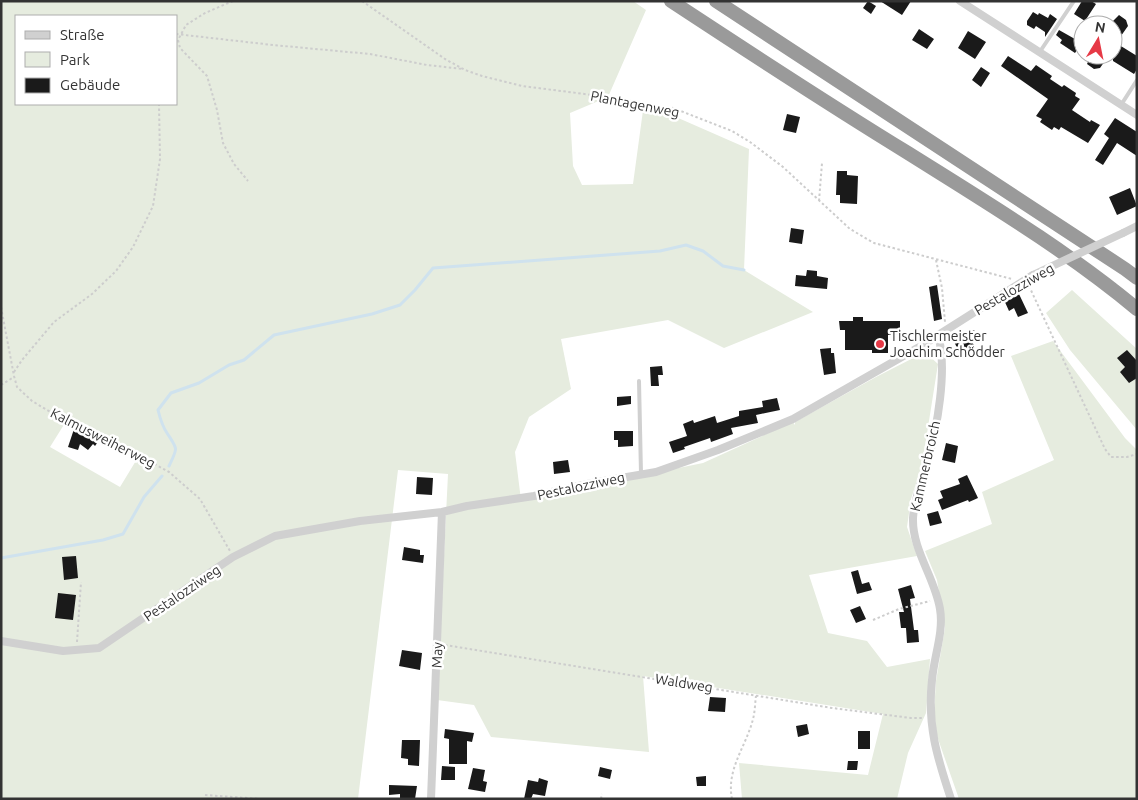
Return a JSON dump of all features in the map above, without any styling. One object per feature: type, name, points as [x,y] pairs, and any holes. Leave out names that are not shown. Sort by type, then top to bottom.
[{"type":"highway","points":[[671,1],[816,96],[1010,217],[1114,290],[1137,309]]},
{"type":"highway","points":[[716,1],[1117,263],[1137,278]]},
{"type":"street","points":[[960,1],[1137,115]]},
{"type":"street","name":"Pestalozziweg","points":[[1,641],[63,651],[99,648],[233,557],[275,536],[360,521],[442,512],[467,506],[534,496],[656,472],[718,450],[793,419],[938,335],[1027,279],[1137,226]]},
{"type":"street","name":"Kammerbroich","points":[[938,335],[942,348],[942,368],[934,440],[913,518],[916,541],[938,599],[941,627],[932,680],[930,718],[936,750],[952,799]]},
{"type":"street","name":"May","points":[[431,799],[442,512]]},
{"type":"lane","points":[[1039,53],[1074,1]]},
{"type":"lane","points":[[1121,105],[1137,80]]},
{"type":"lane","points":[[639,381],[641,474]]},
{"type":"path","points":[[233,1],[205,13],[186,25],[178,40],[180,48],[207,76],[217,110],[223,143],[234,164],[248,181]]},
{"type":"path","name":"Plantagenweg","points":[[362,1],[445,59],[465,70],[501,82],[522,86],[608,97],[673,108],[732,132],[750,142],[783,167],[850,230],[874,243],[936,260],[1027,279]]},
{"type":"path","points":[[180,35],[273,46],[370,54],[465,70]]},
{"type":"path","points":[[14,373],[22,360],[54,322],[92,294],[110,277],[133,247],[153,206],[160,158],[159,105]]},
{"type":"path","points":[[819,201],[822,163]]},
{"type":"path","points":[[936,260],[942,288],[945,330]]},
{"type":"path","points":[[1027,279],[1105,449],[1111,457],[1127,457],[1137,454]]},
{"type":"path","points":[[1,307],[14,373],[14,376],[1,385]]},
{"type":"path","name":"Kalmusweiherweg","points":[[14,376],[17,388],[32,401],[58,416],[96,432],[169,472],[200,499],[233,557]]},
{"type":"path","points":[[77,650],[81,582]]},
{"type":"path","points":[[873,620],[898,609],[938,599]]},
{"type":"path","name":"Waldweg","points":[[438,644],[832,708],[911,718],[930,718]]},
{"type":"path","points":[[732,799],[730,790],[733,768],[753,720],[756,695]]},
{"type":"path","points":[[601,799],[602,794]]},
{"type":"path","points":[[205,795],[261,799]]},
{"type":"green space","points":[[1,1],[633,1],[646,10],[608,97],[570,113],[573,166],[582,185],[633,184],[644,103],[749,149],[744,270],[813,312],[724,348],[668,320],[561,339],[571,389],[529,417],[515,452],[521,500],[703,463],[793,422],[795,425],[795,422],[925,352],[938,364],[922,465],[911,499],[907,527],[917,556],[809,575],[828,633],[867,641],[887,667],[930,659],[926,713],[908,753],[897,799],[742,799],[739,763],[868,775],[883,714],[643,676],[649,752],[491,737],[474,705],[437,700],[448,474],[398,470],[358,799],[1,799]],"holes":[[[65,423],[89,431],[137,459],[120,487],[50,447]]]},
{"type":"green space","points":[[1072,290],[1137,349],[1137,430],[1070,350],[1046,313]]},
{"type":"green space","points":[[1053,341],[1125,438],[1137,450],[1137,799],[959,799],[937,736],[934,712],[936,681],[945,628],[937,580],[925,551],[992,524],[982,492],[1054,460],[1011,356]]},
{"type":"building","points":[[868,1],[876,6],[871,14],[863,8]]},
{"type":"building","points":[[880,1],[911,1],[902,15]]},
{"type":"building","points":[[1082,1],[1091,1],[1096,4],[1089,15],[1074,14]]},
{"type":"building","points":[[1033,12],[1048,18],[1050,14],[1057,19],[1045,37],[1045,32],[1036,26],[1034,29],[1027,25],[1027,21]]},
{"type":"building","points":[[1123,18],[1126,20],[1128,26],[1123,33]]},
{"type":"building","points":[[919,29],[934,39],[927,49],[912,40]]},
{"type":"building","points":[[1059,30],[1073,38],[1073,52],[1060,43],[1062,40],[1056,35]]},
{"type":"building","points":[[968,31],[986,42],[975,59],[958,48]]},
{"type":"building","points":[[1123,47],[1137,56],[1137,69],[1134,74],[1119,65],[1123,65]]},
{"type":"building","points":[[1008,56],[1031,71],[1036,65],[1052,76],[1050,79],[1076,93],[1075,96],[1080,99],[1072,110],[1090,122],[1091,120],[1100,125],[1088,143],[1061,127],[1059,130],[1054,127],[1052,130],[1040,122],[1042,119],[1036,116],[1048,99],[1001,66]]},
{"type":"building","points":[[1088,65],[1102,65],[1100,68],[1094,69]]},
{"type":"building","points":[[981,67],[990,73],[981,87],[972,80]]},
{"type":"building","points":[[787,114],[800,117],[796,133],[783,130]]},
{"type":"building","points":[[1115,118],[1137,132],[1137,156],[1117,143],[1103,165],[1095,160],[1109,138],[1104,134]]},
{"type":"building","points":[[837,171],[847,171],[847,175],[858,176],[857,204],[840,203],[840,195],[836,195]]},
{"type":"building","points":[[1130,188],[1137,206],[1117,215],[1109,197]]},
{"type":"building","points":[[791,228],[804,230],[802,244],[789,242]]},
{"type":"building","points":[[807,270],[817,271],[817,276],[828,278],[827,289],[795,286],[796,275],[806,276]]},
{"type":"building","points":[[937,285],[942,319],[934,321],[929,287]]},
{"type":"building","points":[[1019,294],[1028,313],[1018,317],[1014,308],[1009,311],[1004,300]]},
{"type":"building","points":[[853,317],[863,317],[863,321],[900,321],[900,335],[888,335],[888,353],[872,353],[872,350],[845,350],[845,330],[840,330],[839,321],[853,321]]},
{"type":"building","points":[[974,330],[978,338],[972,341],[976,351],[961,357],[953,339]]},
{"type":"building","points":[[831,348],[831,353],[834,353],[836,373],[824,375],[820,349]]},
{"type":"building","points":[[1127,350],[1137,361],[1137,378],[1129,383],[1120,372],[1125,367],[1117,358]]},
{"type":"building","points":[[662,366],[663,375],[658,375],[659,386],[651,386],[650,367]]},
{"type":"building","points":[[631,396],[631,404],[617,406],[617,397]]},
{"type":"building","points":[[777,398],[780,410],[756,415],[758,423],[731,428],[733,434],[711,442],[710,438],[673,453],[669,442],[687,436],[683,424],[693,420],[694,423],[715,416],[717,423],[739,416],[739,411],[763,407],[762,401]]},
{"type":"building","points":[[74,429],[87,433],[88,431],[100,439],[95,446],[93,444],[88,450],[80,444],[78,450],[68,447]]},
{"type":"building","points":[[614,431],[633,431],[633,446],[618,447],[618,440],[614,440]]},
{"type":"building","points":[[946,443],[958,446],[955,463],[942,460]]},
{"type":"building","points":[[568,460],[570,472],[554,474],[553,462]]},
{"type":"building","points":[[967,475],[978,498],[942,510],[938,500],[943,498],[940,491],[960,484],[958,479]]},
{"type":"building","points":[[417,477],[433,478],[432,495],[416,494]]},
{"type":"building","points":[[938,511],[942,523],[930,526],[927,514]]},
{"type":"building","points":[[404,547],[420,550],[420,555],[424,555],[423,563],[402,560]]},
{"type":"building","points":[[76,556],[78,578],[64,580],[62,557]]},
{"type":"building","points":[[858,570],[862,584],[869,582],[872,590],[857,594],[851,572]]},
{"type":"building","points":[[911,585],[915,598],[910,599],[914,630],[918,630],[919,642],[907,643],[906,628],[901,628],[899,612],[904,612],[898,589]]},
{"type":"building","points":[[58,593],[76,595],[73,620],[55,618]]},
{"type":"building","points":[[860,606],[866,619],[856,623],[850,610]]},
{"type":"building","points":[[402,650],[422,653],[420,670],[399,666]]},
{"type":"building","points":[[710,697],[726,698],[725,712],[708,711]]},
{"type":"building","points":[[807,724],[809,734],[798,737],[796,726]]},
{"type":"building","points":[[445,729],[474,733],[472,742],[467,741],[467,764],[449,764],[449,739],[444,738]]},
{"type":"building","points":[[858,731],[870,731],[870,749],[858,749]]},
{"type":"building","points":[[402,740],[420,740],[419,766],[408,765],[408,759],[401,758]]},
{"type":"building","points":[[848,761],[858,761],[857,770],[847,770]]},
{"type":"building","points":[[442,766],[455,767],[455,780],[441,780]]},
{"type":"building","points":[[600,767],[612,770],[610,779],[598,776]]},
{"type":"building","points":[[473,768],[485,770],[483,781],[487,782],[485,792],[468,789]]},
{"type":"building","points":[[706,776],[706,786],[697,786],[696,777]]},
{"type":"building","points":[[539,778],[548,781],[545,796],[533,794],[531,799],[524,799],[528,780],[538,782]]},
{"type":"building","points":[[389,785],[417,786],[415,799],[400,798],[400,794],[389,795]]},
{"type":"waterway","points":[[169,466],[176,449],[162,425],[158,410],[171,393],[199,383],[229,365],[244,360],[274,335],[372,314],[400,305],[433,268],[660,251],[686,245],[703,251],[723,266],[744,270]]},
{"type":"waterway","points":[[1,558],[103,540],[123,534],[144,497],[162,476]]},
{"type":"place","name":"Tischlermeister Joachim Schödder","points":[[880,344]]}]
